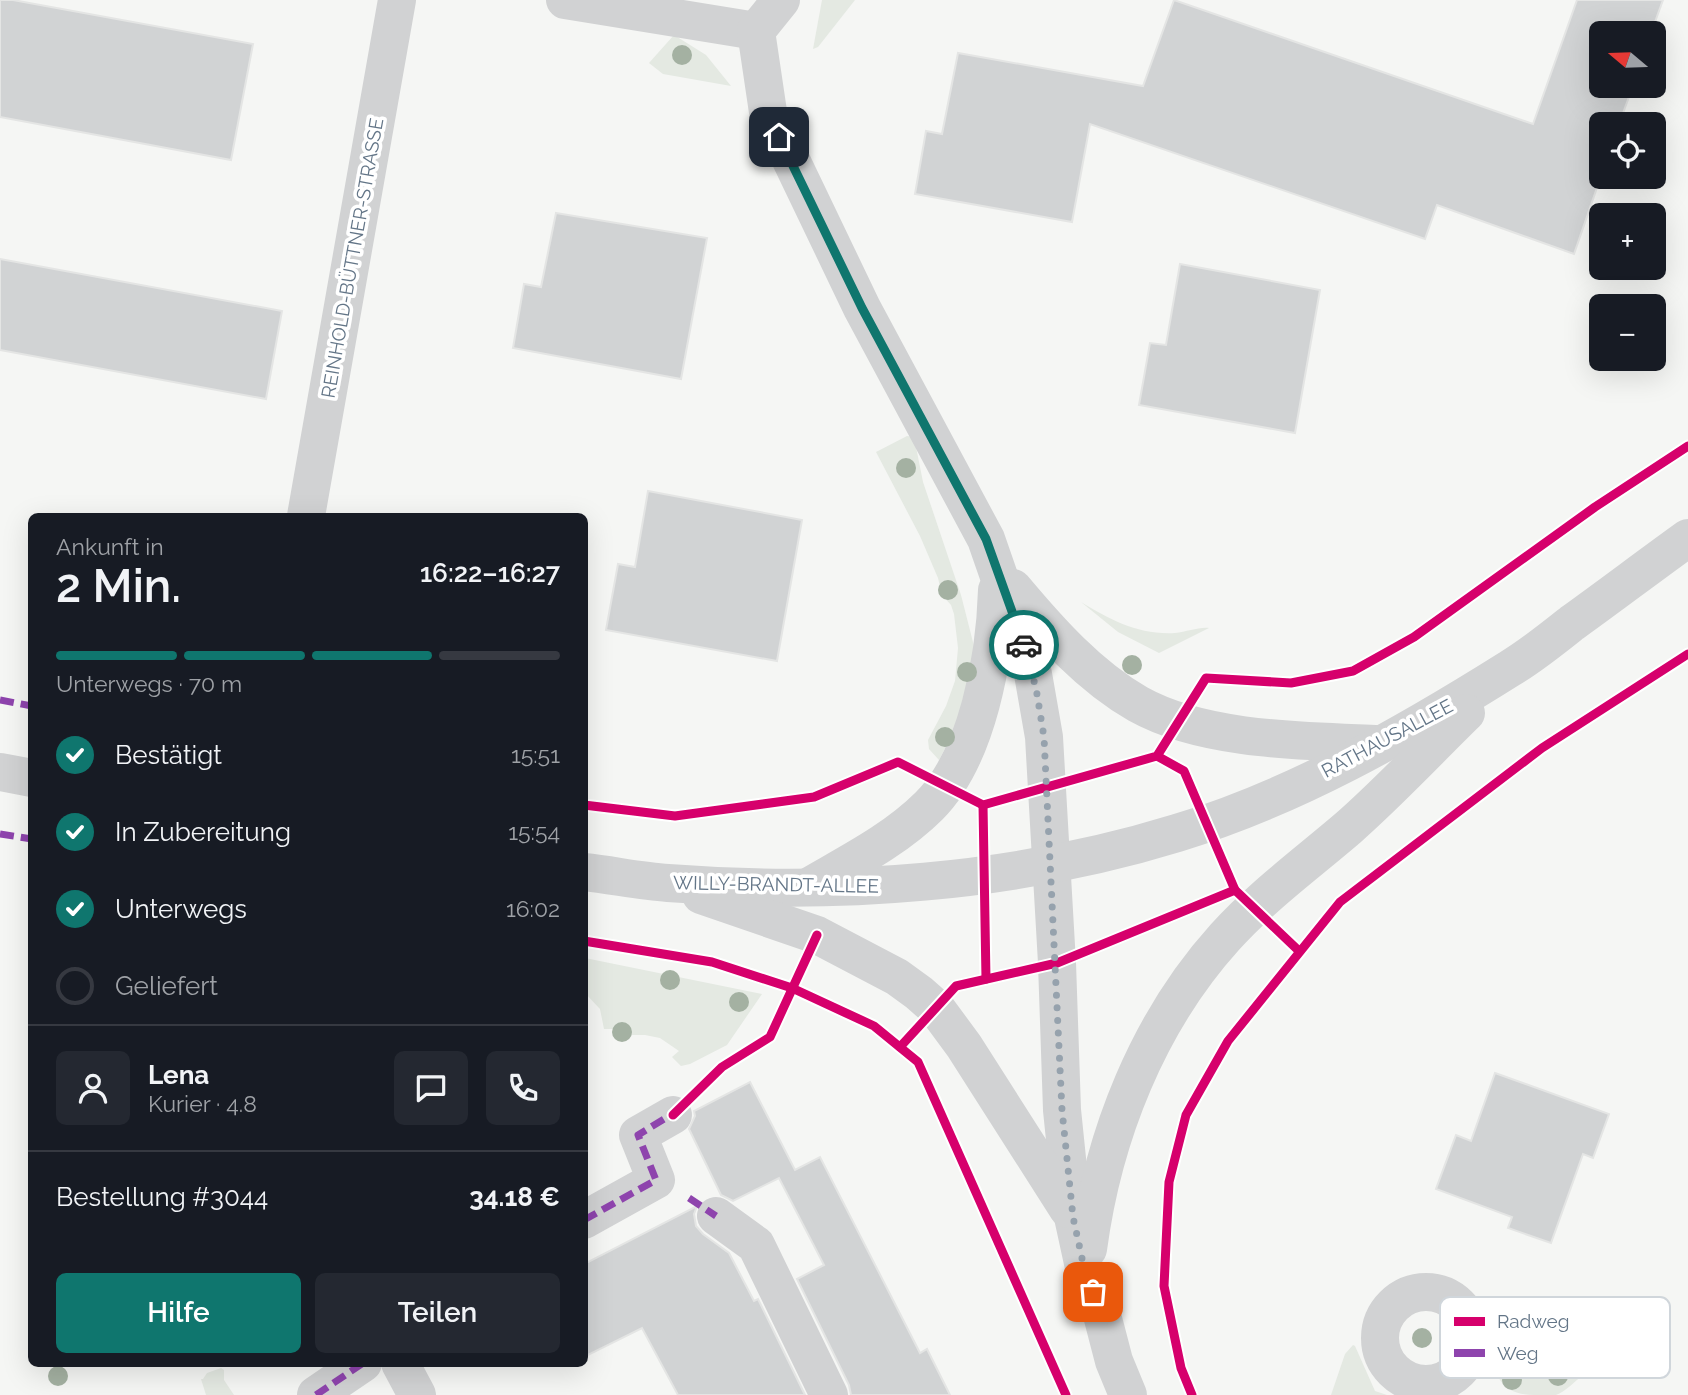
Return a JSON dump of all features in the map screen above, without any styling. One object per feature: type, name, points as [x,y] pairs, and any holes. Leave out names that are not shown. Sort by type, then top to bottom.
[{"type":"street","name":"REINHOLD-BÜTTNER-STRASSE","points":[[307,513],[397,0]]},
{"type":"street","points":[[565,0],[755,31]]},
{"type":"street","points":[[781,0],[755,31],[768,112],[862,308],[986,539],[1021,635],[1039,702],[1044,737],[1062,1110],[1073,1217],[1085,1272],[1101,1311],[1114,1361],[1128,1395]]},
{"type":"street","name":"RATHAUSALLEE","points":[[1050,863],[1118,850],[1189,830],[1257,804],[1342,765],[1407,730],[1512,667],[1688,538]]},
{"type":"street","points":[[998,570],[1049,631],[1104,680],[1138,704],[1157,713],[1194,724],[1269,738],[1380,744]]},
{"type":"street","points":[[808,887],[912,821],[930,806],[957,768],[977,715],[989,671],[995,631],[998,570]]},
{"type":"street","points":[[1085,1272],[1091,1227],[1111,1145],[1134,1080],[1164,1020],[1189,980],[1225,937],[1266,896],[1348,827],[1512,667]]},
{"type":"street","points":[[0,772],[28,777]]},
{"type":"street","name":"WILLY-BRANDT-ALLEE","points":[[588,873],[667,883],[846,888],[919,882],[1050,863]]},
{"type":"street","points":[[667,883],[817,935],[897,977],[919,993],[936,1008],[964,1046],[1073,1217]]},
{"type":"street","points":[[588,1218],[656,1180],[638,1135],[673,1115]]},
{"type":"street","points":[[716,1216],[756,1245],[829,1395]]},
{"type":"street","points":[[316,1395],[357,1367]]},
{"type":"street","points":[[402,1367],[417,1395]]},
{"type":"shaded area","points":[[822,0],[855,0],[818,47],[813,49]]},
{"type":"shaded area","points":[[674,35],[706,55],[731,86],[663,74],[649,63]]},
{"type":"shaded area","points":[[907,436],[914,437],[923,482],[961,595],[975,650],[972,695],[939,760],[929,749],[928,740],[946,706],[955,681],[958,648],[954,614],[951,605],[942,595],[938,578],[920,536],[876,452]]},
{"type":"shaded area","points":[[1081,602],[1114,620],[1149,632],[1175,633],[1209,628],[1159,653],[1118,632]]},
{"type":"shaded area","points":[[588,959],[762,994],[727,1045],[681,1066],[672,1057],[679,1051],[660,1038],[604,1029],[600,1009],[588,996]]},
{"type":"shaded area","points":[[1353,1345],[1375,1391],[1387,1395],[1331,1395],[1345,1354]]},
{"type":"shaded area","points":[[221,1368],[224,1370],[224,1380],[234,1395],[206,1395],[201,1379],[207,1373]]},
{"type":"shaded area","points":[[1499,1378],[1579,1378],[1556,1395],[1522,1394],[1513,1391]]},
{"type":"building","points":[[0,0],[13,0],[253,44],[231,160],[0,117]]},
{"type":"building","points":[[1174,0],[1533,124],[1577,0],[1663,0],[1655,21],[1589,21],[1589,98],[1629,98],[1623,112],[1589,112],[1589,189],[1596,189],[1592,203],[1589,203],[1589,211],[1574,254],[1437,205],[1425,239],[1090,124],[1072,222],[915,194],[926,131],[942,134],[958,53],[1143,86]]},
{"type":"building","points":[[556,213],[707,238],[681,379],[513,348],[524,284],[541,287]]},
{"type":"building","points":[[0,259],[282,311],[266,399],[0,350]]},
{"type":"building","points":[[1180,264],[1320,290],[1295,433],[1139,405],[1150,343],[1166,345]]},
{"type":"building","points":[[648,491],[802,520],[777,661],[606,630],[618,564],[635,567]]},
{"type":"building","points":[[1495,1073],[1609,1114],[1593,1158],[1583,1154],[1551,1243],[1508,1228],[1512,1217],[1436,1189],[1456,1135],[1471,1141]]},
{"type":"building","points":[[750,1082],[795,1170],[820,1157],[920,1353],[927,1349],[950,1395],[851,1395],[849,1385],[797,1279],[824,1265],[779,1178],[733,1201],[721,1195],[689,1129],[695,1116],[694,1111]]},
{"type":"building","points":[[697,1206],[694,1214],[696,1226],[729,1253],[754,1301],[758,1299],[805,1395],[678,1395],[642,1328],[588,1355],[588,1262]]},
{"type":"marked path","points":[[0,700],[28,705]]},
{"type":"marked path","points":[[0,834],[28,838]]},
{"type":"marked path","points":[[588,1218],[656,1180],[638,1135],[677,1111]]},
{"type":"marked path","points":[[689,1198],[716,1216]]},
{"type":"marked path","points":[[316,1395],[357,1367]]},
{"type":"cycle path","points":[[588,805],[675,816],[814,797],[898,762],[983,805],[1157,756],[1206,678],[1291,683],[1353,671],[1414,637],[1595,507],[1688,446]]},
{"type":"cycle path","points":[[1192,1395],[1181,1368],[1164,1286],[1169,1182],[1186,1115],[1228,1041],[1340,902],[1542,748],[1688,654]]},
{"type":"cycle path","points":[[1157,756],[1184,771],[1235,890],[1299,951]]},
{"type":"cycle path","points":[[983,805],[986,979]]},
{"type":"cycle path","points":[[900,1047],[956,986],[1057,963],[1235,890]]},
{"type":"cycle path","points":[[673,1115],[722,1067],[770,1037],[817,935]]},
{"type":"cycle path","points":[[588,942],[712,962],[792,988],[874,1026],[918,1062],[1066,1395]]},
{"type":"way so far","points":[[1024,645],[1033,674],[1044,737],[1062,1110],[1073,1217],[1085,1272],[1093,1292]]},
{"type":"route","points":[[779,137],[862,308],[986,539],[1024,645]]}]
